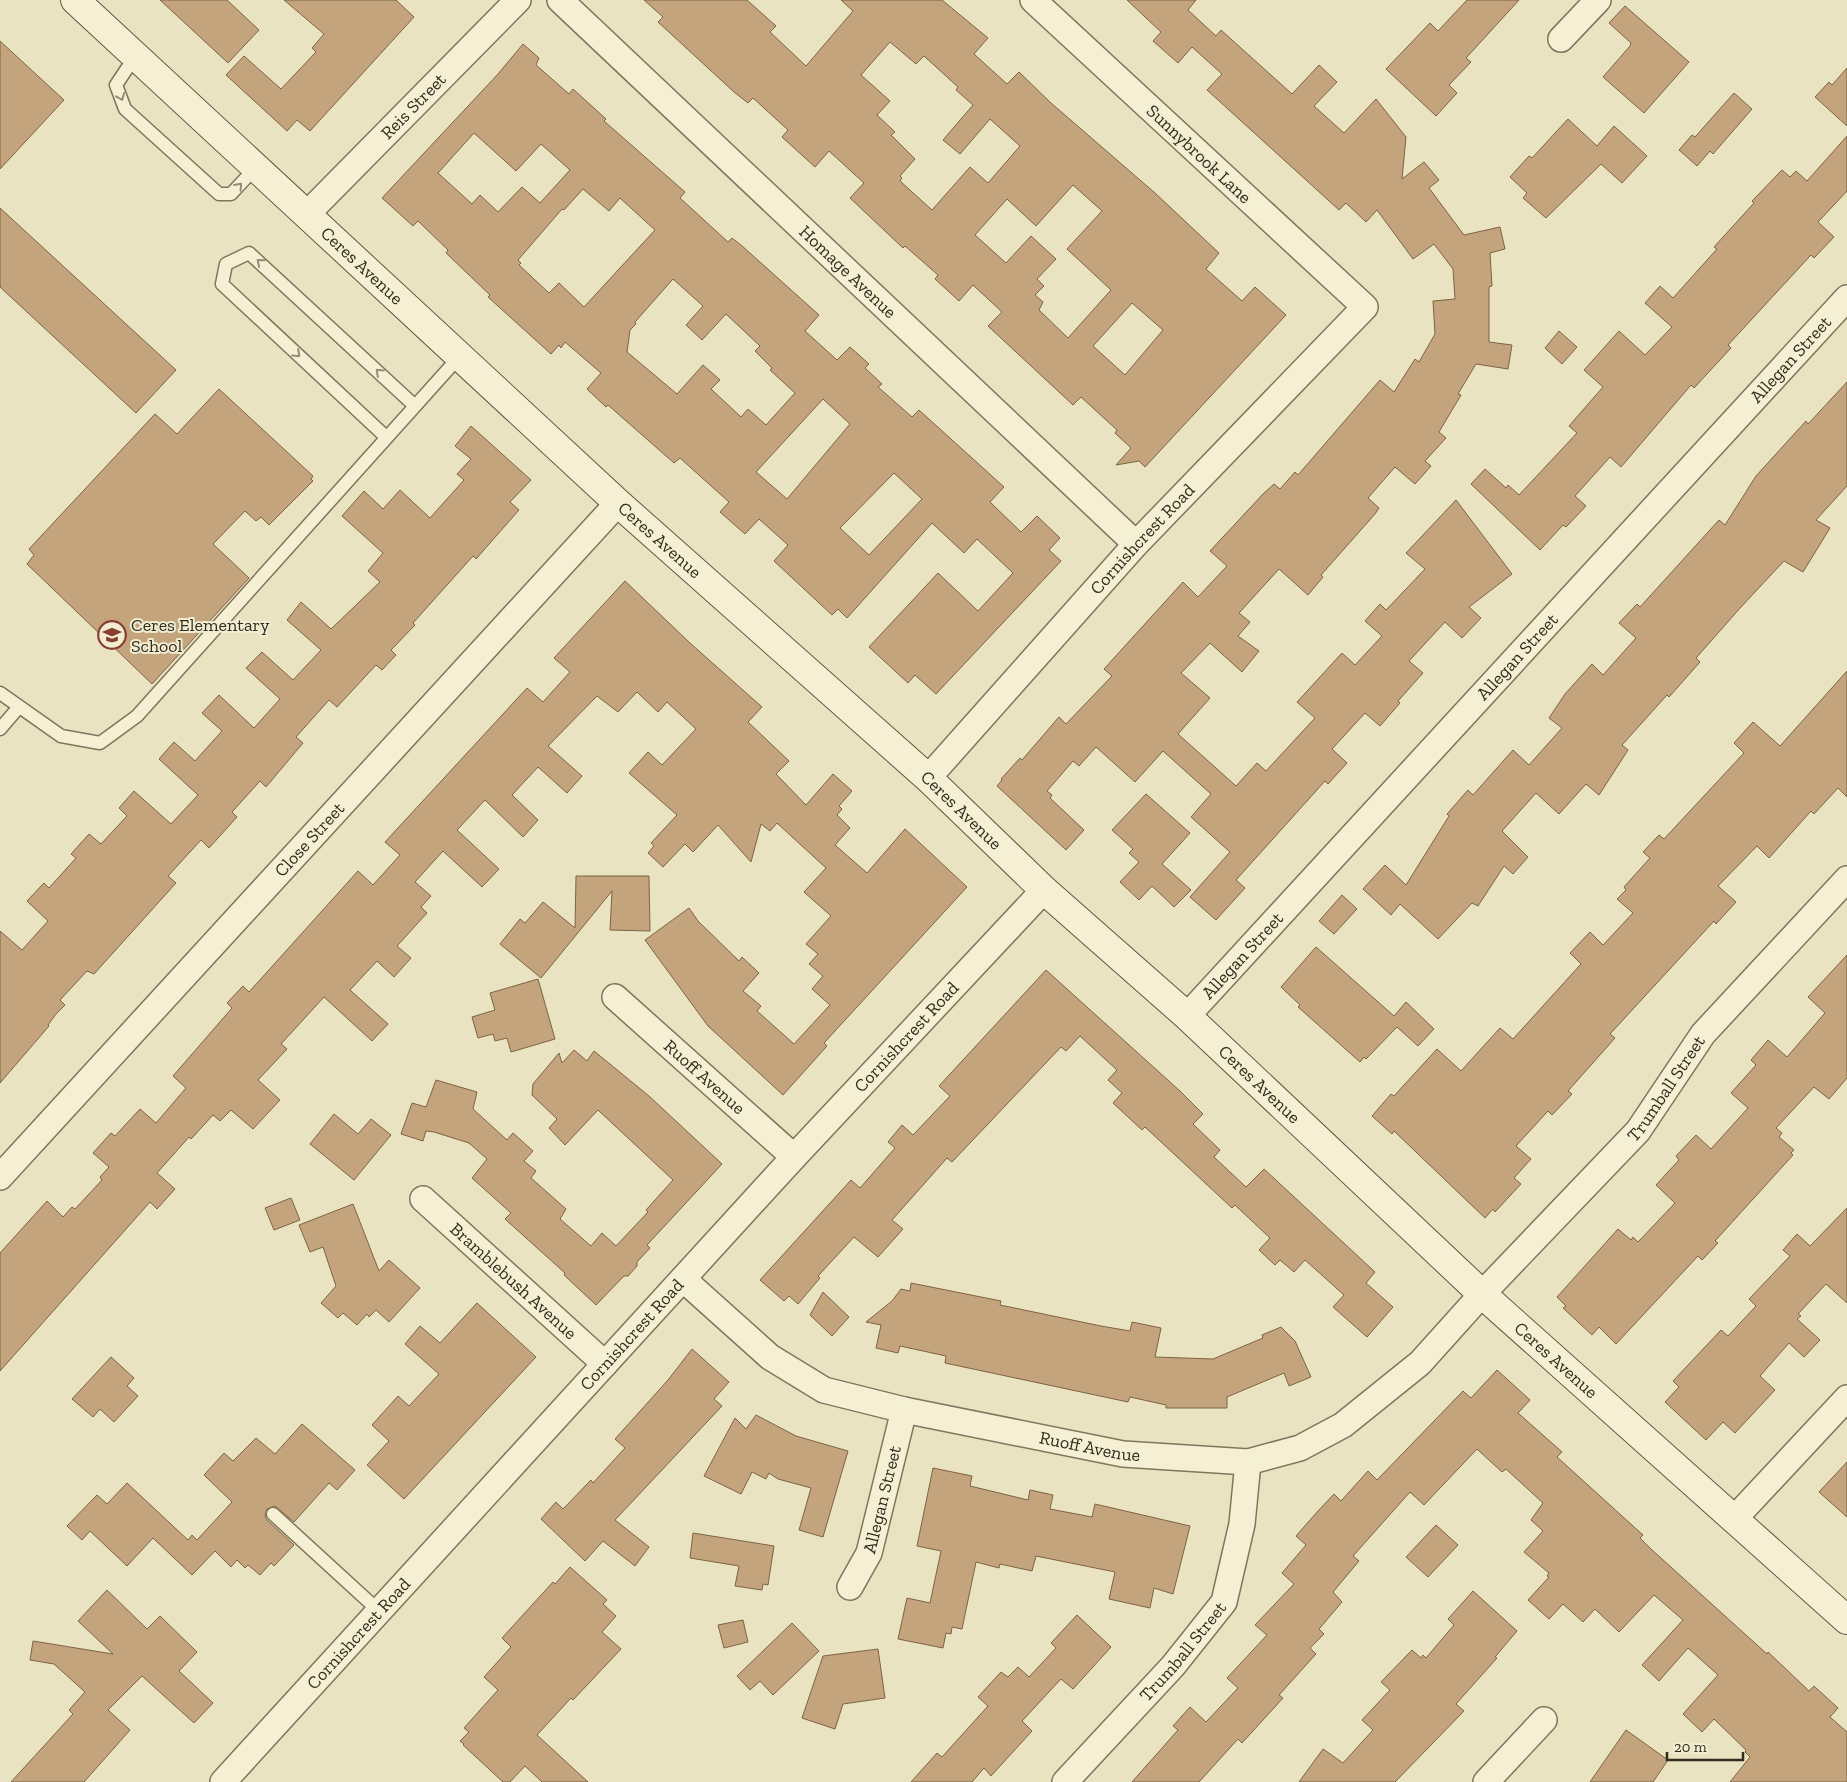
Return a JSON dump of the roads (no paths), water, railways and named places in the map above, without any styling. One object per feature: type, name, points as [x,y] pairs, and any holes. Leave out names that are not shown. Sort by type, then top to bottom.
[{"type":"street","name":"Ceres Avenue","points":[[76,0],[308,213],[618,504],[928,778],[1044,890],[1187,1016],[1482,1294],[1847,1620]]},
{"type":"street","name":"Reis Street","points":[[308,213],[518,0]]},
{"type":"street","name":"Homage Avenue","points":[[560,0],[1136,544]]},
{"type":"street","name":"Sunnybrook Lane","points":[[1033,0],[1365,307]]},
{"type":"street","points":[[1561,39],[1598,0]]},
{"type":"street","name":"Allegan Street","points":[[1187,1016],[1847,298]]},
{"type":"street","name":"Cornishcrest Road","points":[[928,778],[1136,544],[1365,307]]},
{"type":"street","name":"Close Street","points":[[0,1177],[618,504]]},
{"type":"street","name":"Trumball Street","points":[[1482,1294],[1638,1130],[1703,1034],[1847,880]]},
{"type":"street","name":"Cornishcrest Road","points":[[223,1782],[794,1157],[1044,890]]},
{"type":"street","name":"Ruoff Avenue","points":[[615,997],[794,1157]]},
{"type":"street","name":"Bramblebush Avenue","points":[[423,1199],[605,1364]]},
{"type":"street","name":"Ruoff Avenue","points":[[682,1279],[770,1357],[824,1390],[904,1410],[1123,1454],[1248,1462],[1300,1448],[1343,1425],[1420,1363],[1482,1294]]},
{"type":"street","points":[[1734,1519],[1847,1398]]},
{"type":"street","name":"Allegan Street","points":[[850,1586],[869,1553],[904,1410]]},
{"type":"street","name":"Trumball Street","points":[[1064,1782],[1173,1666],[1224,1602],[1242,1524],[1248,1462]]},
{"type":"street","points":[[1486,1782],[1544,1720]]},
{"type":"lane","points":[[136,55],[116,85],[126,109],[219,194],[231,194],[257,166]]},
{"type":"lane","points":[[386,437],[222,284],[226,264],[249,253],[415,406]]},
{"type":"lane","points":[[0,693],[18,708],[61,736],[100,743],[137,716],[460,356]]},
{"type":"lane","points":[[0,729],[18,708]]},
{"type":"lane","points":[[273,1514],[379,1611]]},
{"type":"place","name":"Ceres Elementary School","points":[[112,635]]}]
